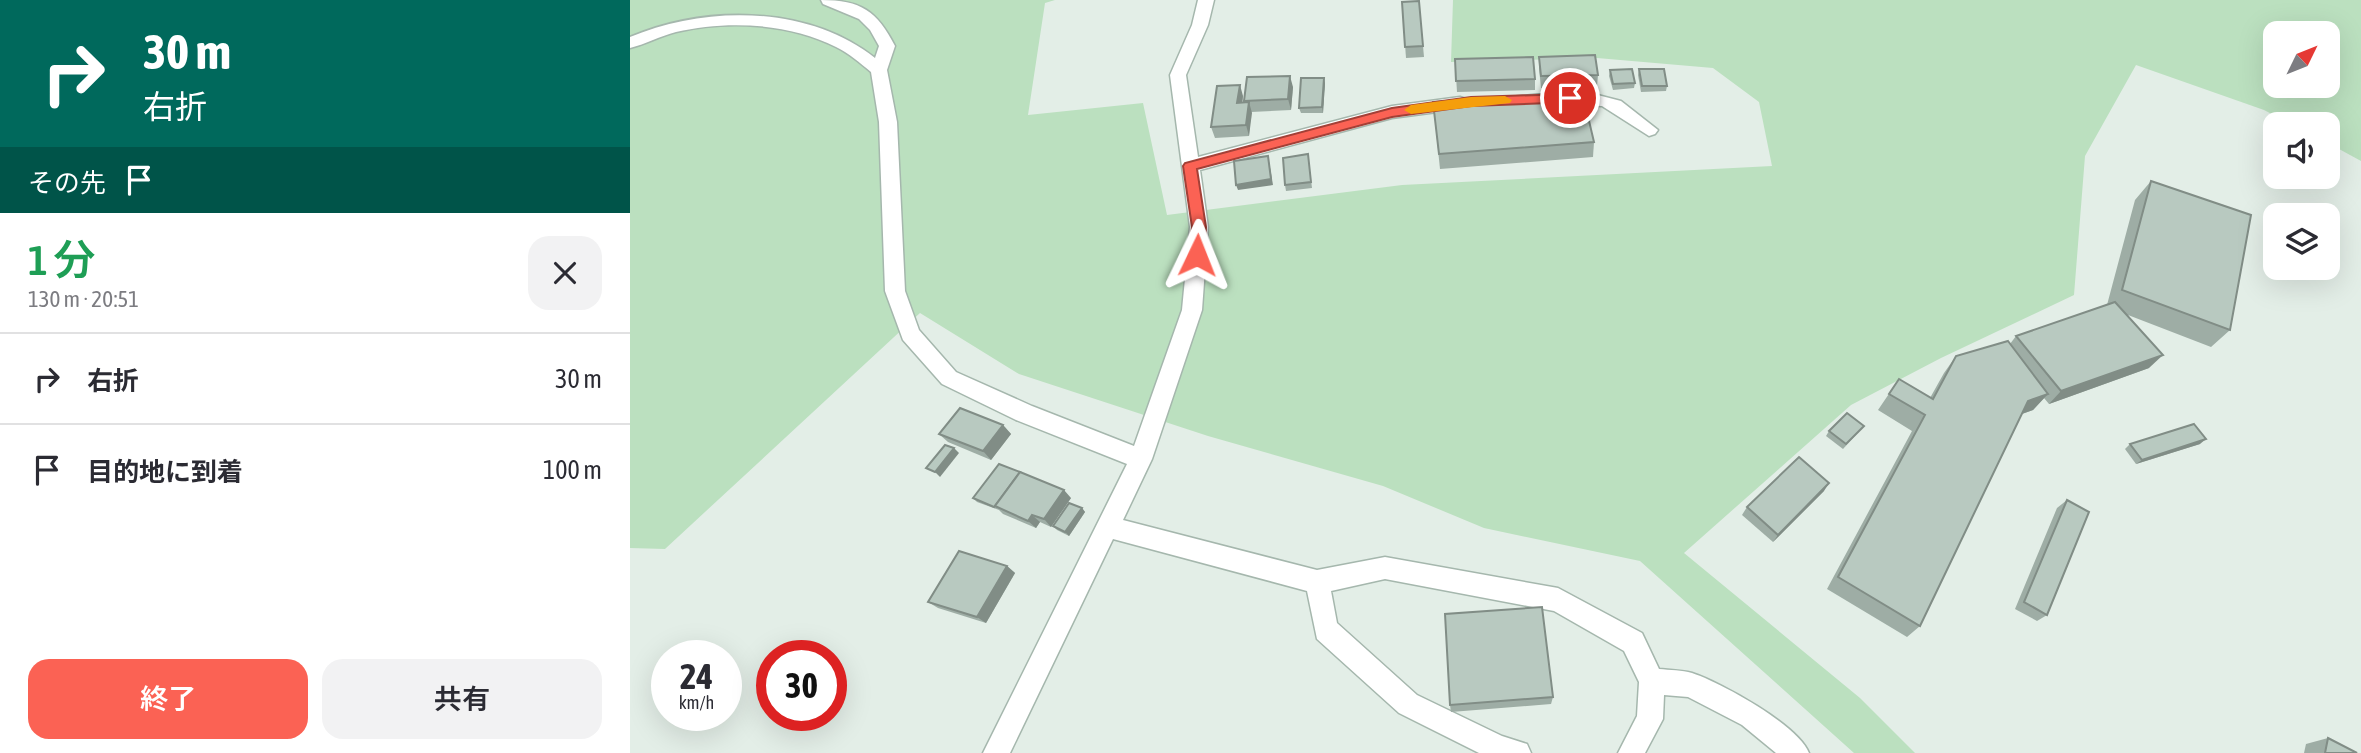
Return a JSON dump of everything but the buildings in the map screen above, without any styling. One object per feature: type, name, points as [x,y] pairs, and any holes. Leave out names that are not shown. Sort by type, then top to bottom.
[{"type":"street","points":[[829,0],[857,10],[876,24],[887,46],[879,70],[888,122],[895,291],[910,334],[949,378],[1024,412],[1141,458]]},
{"type":"street","points":[[996,753],[1141,458],[1192,310],[1199,227],[1178,75],[1200,25],[1206,0]]},
{"type":"street","points":[[630,43],[697,23],[739,20],[804,29],[841,42],[879,70]]},
{"type":"street","points":[[1540,99],[1595,97],[1618,104],[1649,130]]},
{"type":"street","points":[[1190,166],[1392,112],[1471,101]]},
{"type":"street","points":[[1107,527],[1317,582],[1385,568],[1558,600],[1633,642],[1652,681],[1650,719],[1631,753]]},
{"type":"street","points":[[1317,582],[1326,630],[1408,704],[1499,749],[1518,753]]},
{"type":"street","points":[[1652,681],[1690,685],[1739,709],[1796,753]]},
{"type":"green space","points":[[630,0],[1055,0],[1045,3],[1028,115],[1143,103],[1167,215],[1402,185],[1772,166],[1759,102],[1713,68],[1597,58],[1451,62],[1453,0],[2361,0],[2361,161],[2340,150],[2340,112],[2268,112],[2136,65],[2085,156],[2074,295],[1941,358],[1851,405],[1684,553],[1860,698],[1915,753],[1854,753],[1640,561],[1484,528],[1383,486],[1208,436],[1019,374],[920,313],[665,549],[630,548]]},
{"type":"slow traffic","points":[[1411,110],[1471,101],[1505,100]]},
{"type":"route","points":[[1197,255],[1199,227],[1190,166],[1392,112],[1471,101],[1570,98]]}]
